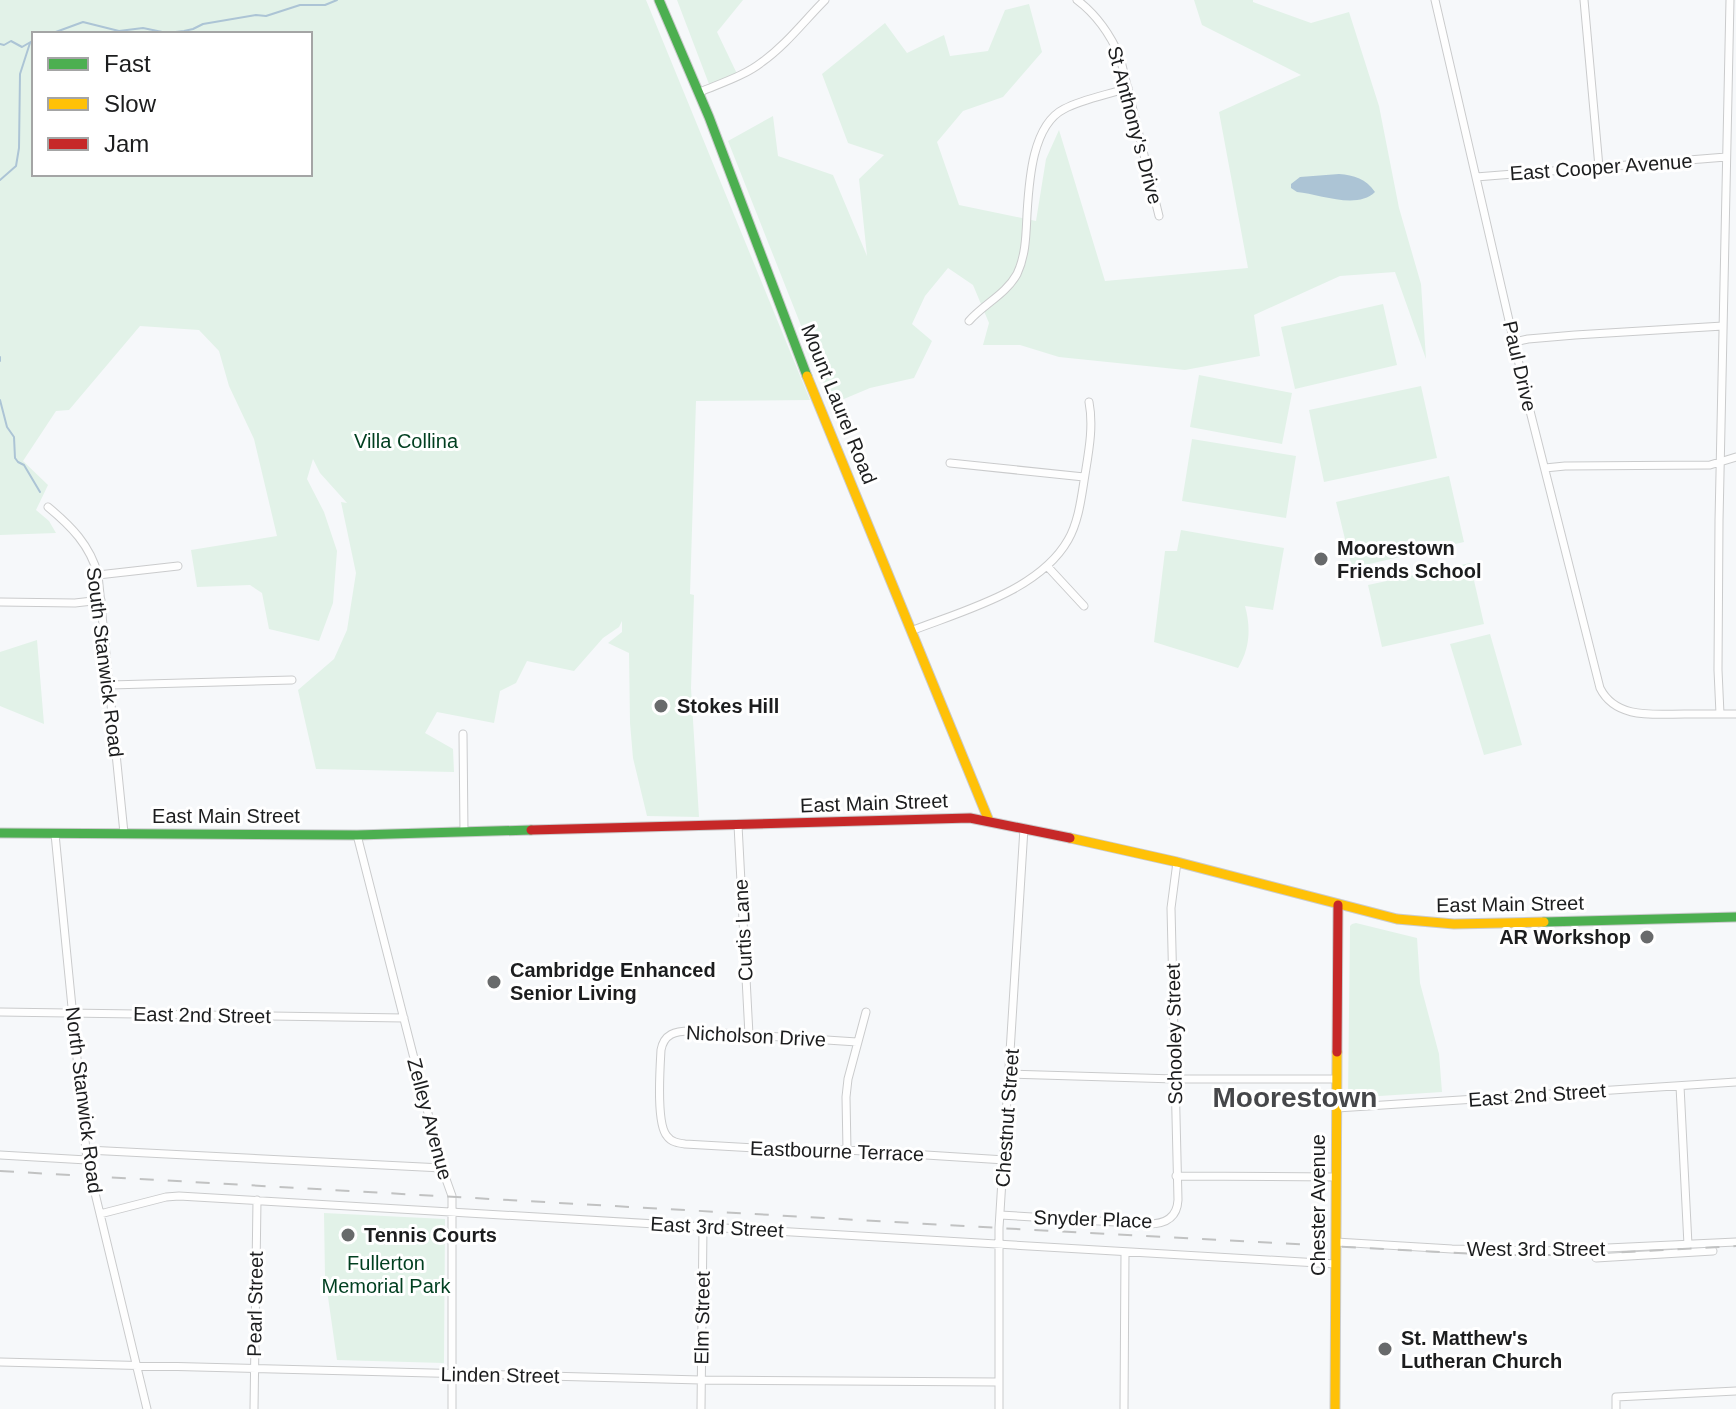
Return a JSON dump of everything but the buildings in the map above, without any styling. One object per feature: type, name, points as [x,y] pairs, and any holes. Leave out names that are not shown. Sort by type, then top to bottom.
[{"type":"main road","name":"Mount Laurel Road","points":[[659,0],[700,92],[784,316],[989,821]]},
{"type":"main road","name":"East Main Street","points":[[0,833],[357,835],[959,818],[1024,828],[1177,862],[1397,919],[1438,923],[1736,917]]},
{"type":"main road","name":"Chester Avenue","points":[[1335,1409],[1338,905]]},
{"type":"street","points":[[700,92],[761,63],[825,0]]},
{"type":"street","name":"St Anthony's Drive","points":[[1077,0],[1108,34],[1120,57],[1159,216]]},
{"type":"street","name":"Paul Drive","points":[[1435,0],[1600,688],[1612,704],[1634,713],[1720,714]]},
{"type":"street","points":[[1584,0],[1599,167]]},
{"type":"street","points":[[1730,0],[1732,114],[1726,157],[1718,670],[1720,714],[1736,714]]},
{"type":"street","points":[[969,321],[1005,290],[1017,274],[1027,236],[1035,155],[1045,125],[1064,108],[1128,88]]},
{"type":"street","name":"East Cooper Avenue","points":[[1476,177],[1726,157]]},
{"type":"street","points":[[1725,216],[1736,218]]},
{"type":"street","points":[[1515,342],[1723,326]]},
{"type":"street","points":[[911,631],[1015,588],[1047,566],[1070,538],[1081,502],[1091,423],[1089,402]]},
{"type":"street","points":[[1545,468],[1710,465],[1736,457]]},
{"type":"street","points":[[950,463],[1084,477]]},
{"type":"street","name":"South Stanwick Road","points":[[48,507],[68,523],[82,540],[98,575],[124,833]]},
{"type":"street","points":[[98,575],[178,566]]},
{"type":"street","points":[[1047,566],[1084,606]]},
{"type":"street","points":[[0,602],[75,603],[101,600]]},
{"type":"street","points":[[110,685],[292,680]]},
{"type":"street","points":[[463,734],[464,832]]},
{"type":"street","name":"Curtis Lane","points":[[738,825],[749,1035]]},
{"type":"street","name":"Chestnut Street","points":[[999,1409],[1000,1215],[1024,828]]},
{"type":"street","name":"North Stanwick Road","points":[[55,834],[87,1160],[147,1409]]},
{"type":"street","name":"Zelley Avenue","points":[[357,835],[442,1168],[452,1196],[452,1409]]},
{"type":"street","name":"Schooley Street","points":[[1177,862],[1171,908],[1177,1206]]},
{"type":"street","name":"East 2nd Street","points":[[0,1012],[404,1018]]},
{"type":"street","name":"Nicholson Drive","points":[[847,1150],[848,1079],[866,1012]]},
{"type":"street","name":"Nicholson Drive","points":[[669,1139],[663,1130],[661,1118],[661,1050],[663,1040],[671,1034],[683,1031],[857,1042]]},
{"type":"street","points":[[1009,1074],[1175,1079],[1337,1079]]},
{"type":"street","name":"East 2nd Street","points":[[1337,1108],[1736,1082]]},
{"type":"street","points":[[1680,1086],[1688,1245]]},
{"type":"street","name":"Eastbourne Terrace","points":[[669,1139],[685,1144],[1005,1160]]},
{"type":"street","points":[[87,1150],[442,1168]]},
{"type":"street","points":[[0,1155],[87,1160]]},
{"type":"street","points":[[1176,1176],[1336,1177]]},
{"type":"street","name":"East 3rd Street","points":[[100,1214],[179,1196],[1336,1264]]},
{"type":"street","name":"Pearl Street","points":[[254,1409],[257,1200]]},
{"type":"street","name":"Snyder Place","points":[[1000,1215],[1158,1224],[1171,1218],[1177,1206]]},
{"type":"street","name":"Elm Street","points":[[701,1409],[703,1227]]},
{"type":"street","name":"West 3rd Street","points":[[1336,1242],[1567,1251],[1736,1242]]},
{"type":"street","name":"West 3rd Street","points":[[1596,1258],[1713,1251]]},
{"type":"street","points":[[1124,1409],[1125,1252]]},
{"type":"street","name":"Linden Street","points":[[0,1362],[701,1380],[999,1382]]},
{"type":"street","points":[[1616,1409],[1616,1397],[1736,1391]]},
{"type":"green space","name":"Villa Collina","points":[[0,0],[646,0],[810,400],[696,401],[690,594],[694,595],[691,688],[699,817],[647,816],[633,758],[629,653],[608,643],[622,632],[622,621],[574,671],[527,661],[516,683],[500,691],[494,723],[437,712],[425,733],[453,749],[454,772],[316,769],[298,690],[334,659],[347,630],[356,573],[341,502],[347,503],[320,473],[313,459],[307,479],[324,512],[337,551],[333,603],[319,641],[269,629],[262,593],[250,585],[197,587],[191,550],[277,536],[254,439],[229,386],[219,351],[199,330],[140,326],[69,410],[56,411],[23,461],[48,485],[36,510],[49,521],[56,533],[0,535]]},
{"type":"green space","points":[[677,0],[743,0],[717,32],[740,80],[712,92]]},
{"type":"green space","points":[[1194,0],[1253,0],[1311,23],[1349,12],[1379,106],[1399,208],[1421,284],[1426,359],[1395,272],[1340,276],[1254,315],[1260,356],[1185,370],[1059,357],[1020,345],[983,345],[989,323],[973,285],[948,268],[925,296],[912,324],[932,341],[914,378],[870,388],[832,404],[728,141],[773,116],[778,156],[833,175],[867,256],[859,179],[884,155],[848,143],[822,74],[885,23],[907,53],[944,35],[950,56],[988,51],[1005,10],[1029,4],[1042,52],[1003,97],[963,111],[937,142],[959,205],[1036,221],[1046,159],[1059,130],[1105,281],[1248,268],[1219,112],[1301,75],[1202,25]]},
{"type":"green space","points":[[1383,304],[1397,365],[1295,389],[1281,327]]},
{"type":"green space","points":[[1199,375],[1292,393],[1282,444],[1190,427]]},
{"type":"green space","points":[[1421,386],[1437,458],[1324,482],[1309,410]]},
{"type":"green space","points":[[1192,439],[1296,456],[1286,518],[1182,501]]},
{"type":"green space","points":[[1449,476],[1464,542],[1352,568],[1336,502]]},
{"type":"green space","points":[[1181,530],[1284,548],[1273,610],[1245,606],[1248,638],[1238,668],[1154,642],[1165,551],[1177,551]]},
{"type":"green space","points":[[1470,563],[1484,624],[1382,647],[1368,585]]},
{"type":"green space","points":[[1490,634],[1522,745],[1484,755],[1450,644]]},
{"type":"green space","points":[[37,640],[44,724],[0,706],[0,652]]},
{"type":"green space","points":[[1356,923],[1417,938],[1420,983],[1439,1054],[1442,1092],[1348,1098],[1350,926]]},
{"type":"green space","name":"Fullerton Memorial Park","points":[[324,1213],[445,1219],[444,1363],[337,1360],[325,1276]]},
{"type":"water","points":[[1339,174],[1359,178],[1375,192],[1358,200],[1338,200],[1291,188],[1291,184],[1300,177]]},
{"type":"waterway","points":[[176,32],[203,24],[266,16],[300,5],[325,5],[337,0]]},
{"type":"waterway","points":[[56,32],[83,22],[119,31],[143,28],[162,32]]},
{"type":"waterway","points":[[0,44],[11,41],[22,47],[32,41]]},
{"type":"waterway","points":[[0,180],[16,166],[20,74],[30,43]]},
{"type":"waterway","points":[[0,400],[7,427],[14,437],[15,458],[24,465],[40,492]]},
{"type":"railway","points":[[0,1171],[1496,1255],[1574,1255],[1736,1246]]},
{"type":"traffic: fast","points":[[659,0],[709,117],[807,376]]},
{"type":"traffic: fast","points":[[0,833],[357,835],[531,830]]},
{"type":"traffic: fast","points":[[1544,922],[1736,917]]},
{"type":"traffic: slow","points":[[807,376],[989,821]]},
{"type":"traffic: slow","points":[[1070,838],[1177,862],[1397,919],[1454,924],[1544,922]]},
{"type":"traffic: slow","points":[[1335,1409],[1337,1052]]},
{"type":"traffic: jam","points":[[531,830],[970,818],[1070,838]]},
{"type":"traffic: jam","points":[[1337,1052],[1338,905]]},
{"type":"place","name":"Moorestown Friends School","points":[[1321,559]]},
{"type":"place","name":"Stokes Hill","points":[[661,706]]},
{"type":"place","name":"AR Workshop","points":[[1647,937]]},
{"type":"place","name":"Cambridge Enhanced Senior Living","points":[[494,982]]},
{"type":"place","name":"Tennis Courts","points":[[348,1235]]},
{"type":"place","name":"St. Matthew's Lutheran Church","points":[[1385,1349]]},
{"type":"district","name":"Moorestown","points":[[1295,1097]]}]
